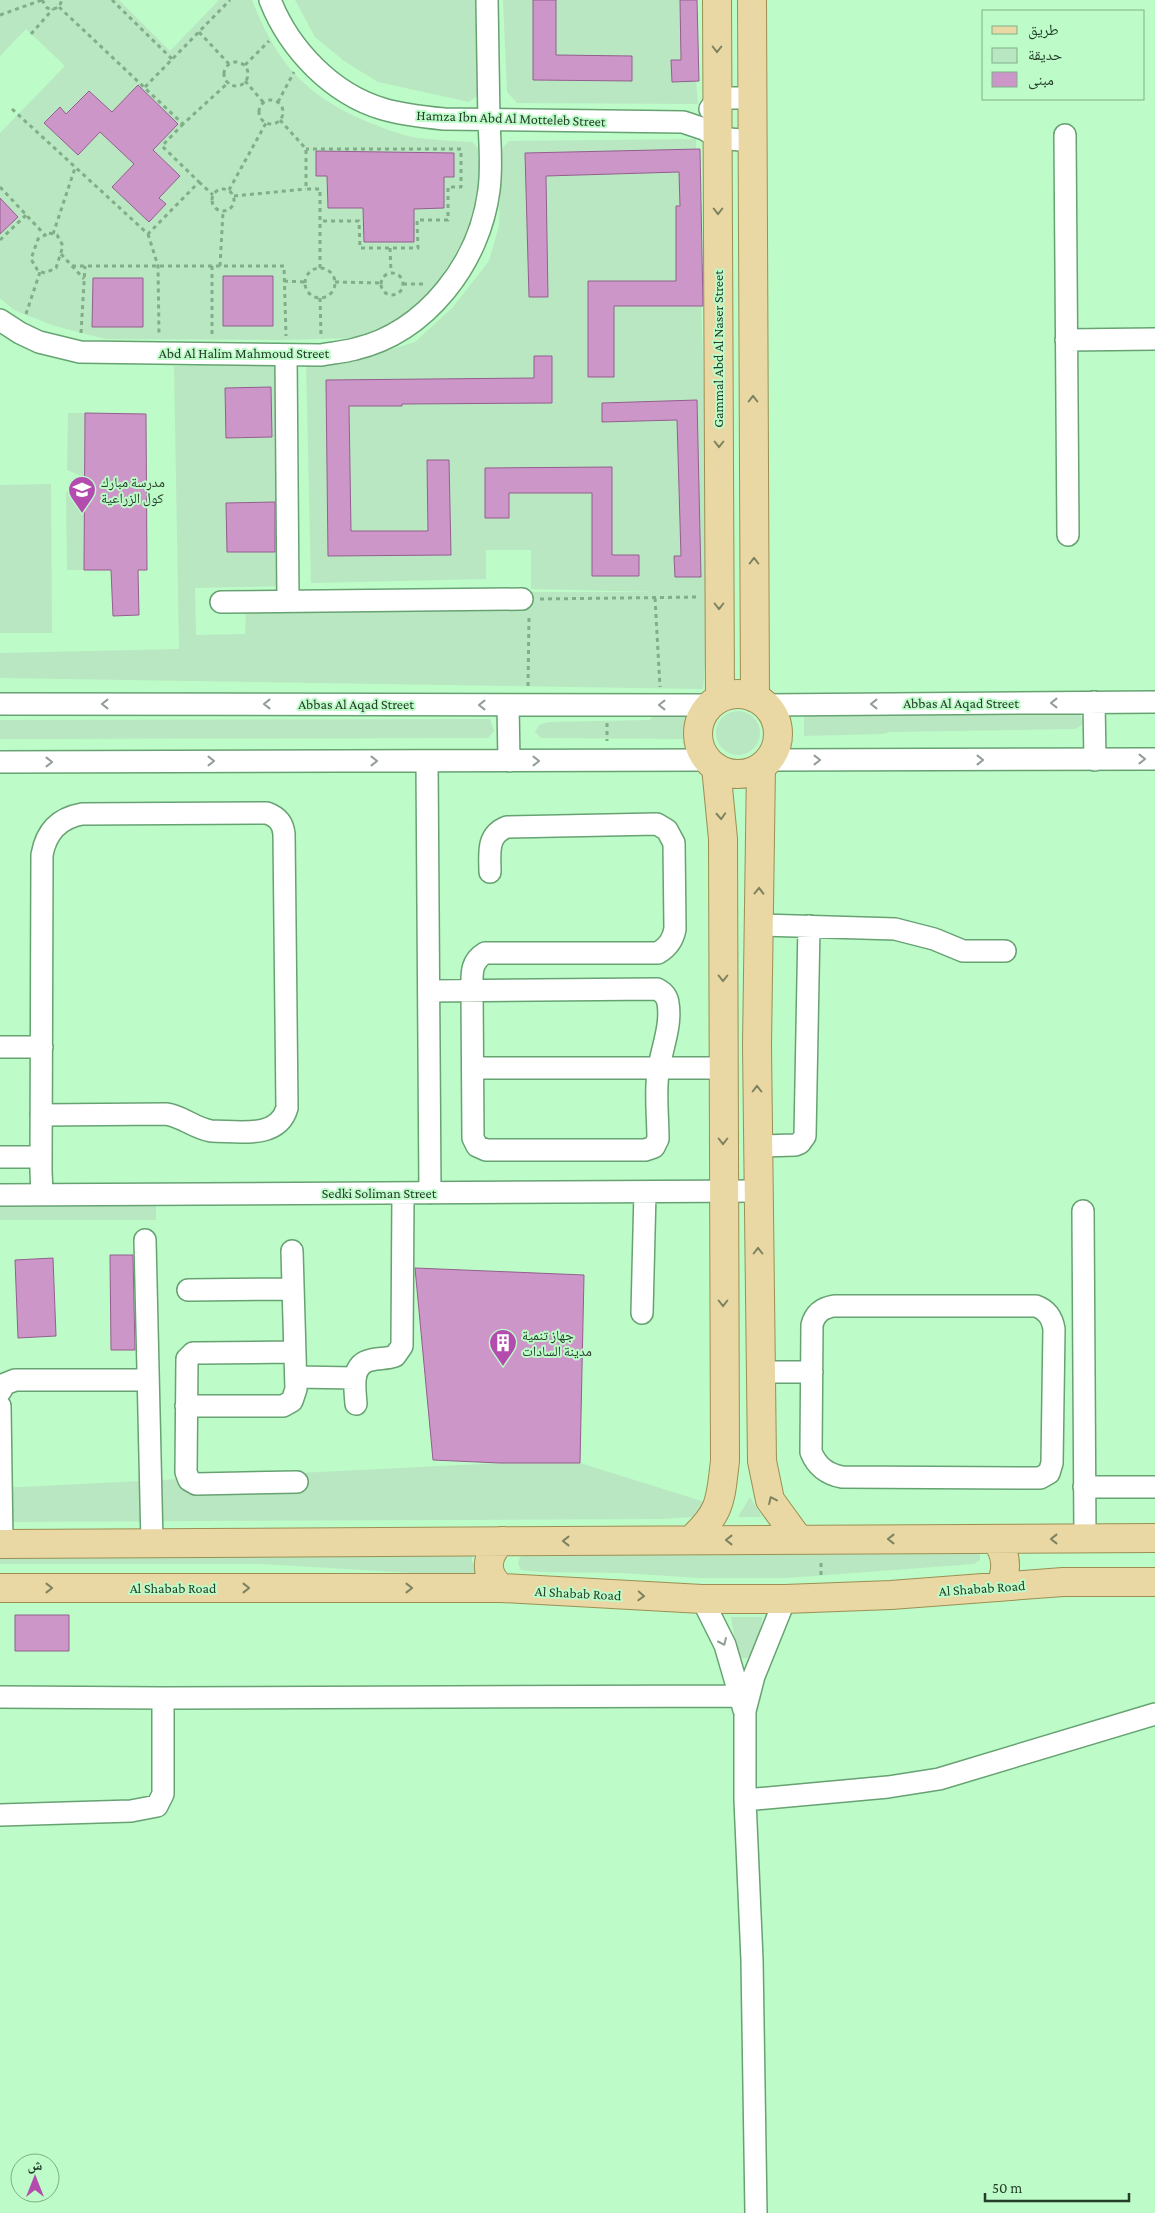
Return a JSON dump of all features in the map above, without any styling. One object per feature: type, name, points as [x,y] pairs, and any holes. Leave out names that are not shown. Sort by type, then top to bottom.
[{"type":"main road","name":"Gammal Abd Al Naser Street","points":[[716,701],[719,597],[717,0]]},
{"type":"main road","points":[[752,0],[752,141],[761,701]]},
{"type":"main road","points":[[691,1540],[708,1522],[720,1502],[725,1461],[723,839],[712,764],[702,750],[698,738],[699,726],[704,714],[716,701],[738,694],[761,701],[775,717],[779,732],[776,747],[765,764],[759,925],[757,1045],[762,1461],[770,1500],[810,1540]]},
{"type":"main road","points":[[712,764],[731,773],[746,773],[765,764]]},
{"type":"main road","points":[[723,1056],[757,1045]]},
{"type":"main road","points":[[725,1461],[730,1465],[741,1467],[754,1466],[762,1461]]},
{"type":"main road","points":[[1,1544],[1155,1538]]},
{"type":"main road","points":[[995,1539],[1004,1554],[1006,1562],[1006,1571],[1000,1587]]},
{"type":"main road","points":[[502,1541],[491,1552],[488,1566],[492,1579],[502,1588]]},
{"type":"main road","name":"Al Shabab Road","points":[[0,1588],[502,1588],[702,1599],[785,1599],[1063,1582],[1155,1582]]},
{"type":"street","name":"Hamza Ibn Abd Al Motteleb Street","points":[[270,0],[283,28],[302,55],[325,77],[352,95],[381,108],[412,116],[683,122],[704,129],[718,138],[752,141]]},
{"type":"street","name":"Abd Al Halim Mahmoud Street","points":[[0,320],[20,333],[60,348],[80,352],[321,355],[356,349],[392,334],[424,313],[450,286],[469,256],[482,224],[490,190],[487,0]]},
{"type":"street","name":"Hamza Ibn Abd Al Motteleb Street","points":[[683,122],[705,113],[713,107],[718,98]]},
{"type":"street","points":[[718,98],[752,98]]},
{"type":"street","points":[[1065,135],[1068,535]]},
{"type":"street","points":[[1066,340],[1155,339]]},
{"type":"street","points":[[286,354],[288,601]]},
{"type":"street","points":[[221,602],[526,599]]},
{"type":"street","name":"Abbas Al Aqad Street","points":[[0,704],[661,704],[716,701]]},
{"type":"street","name":"Abbas Al Aqad Street","points":[[761,701],[1155,702]]},
{"type":"street","points":[[1094,702],[1095,760]]},
{"type":"street","points":[[509,761],[518,704]]},
{"type":"street","points":[[0,762],[608,760],[712,764]]},
{"type":"street","points":[[765,764],[1155,760]]},
{"type":"street","points":[[427,761],[430,1193]]},
{"type":"street","points":[[41,1115],[166,1114],[174,1115],[203,1130],[211,1131],[262,1131],[269,1130],[281,1122],[287,1108],[287,1088],[284,834],[282,823],[278,819],[267,813],[82,814],[65,819],[58,824],[47,838],[42,855],[41,1115],[42,1195]]},
{"type":"street","points":[[429,991],[472,990],[657,989],[666,996],[669,1006],[659,1068],[658,1139],[654,1147],[645,1150],[481,1149],[473,1138],[473,1068],[472,990],[472,968],[474,962],[485,953],[658,953],[670,943],[675,929],[674,843],[667,830],[657,824],[507,827],[497,832],[491,840],[490,872]]},
{"type":"street","points":[[759,925],[895,929],[934,939],[946,946],[963,951],[1005,951]]},
{"type":"street","points":[[758,1146],[795,1145],[800,1143],[805,1136],[809,926]]},
{"type":"street","points":[[0,1047],[42,1047]]},
{"type":"street","points":[[473,1068],[659,1068],[723,1056]]},
{"type":"street","points":[[0,1157],[41,1157]]},
{"type":"street","name":"Sedki Soliman Street","points":[[0,1195],[758,1191]]},
{"type":"street","points":[[642,1313],[645,1192]]},
{"type":"street","points":[[356,1404],[355,1378],[360,1366],[371,1360],[390,1358],[399,1352],[402,1346],[403,1193]]},
{"type":"street","points":[[1083,1212],[1084,1538]]},
{"type":"street","points":[[145,1240],[152,1543]]},
{"type":"street","points":[[186,1406],[283,1406],[292,1401],[296,1388],[296,1377],[292,1251]]},
{"type":"street","points":[[188,1290],[293,1290]]},
{"type":"street","points":[[1016,1306],[1041,1308],[1050,1315],[1054,1329],[1051,1468],[1045,1476],[1040,1478],[834,1476],[821,1468],[812,1452],[812,1372],[812,1326],[817,1314],[828,1307],[1016,1306]]},
{"type":"street","points":[[295,1352],[194,1353],[186,1359],[186,1472],[192,1483],[200,1484],[297,1482]]},
{"type":"street","points":[[760,1372],[812,1372]]},
{"type":"street","points":[[296,1377],[355,1378]]},
{"type":"street","points":[[0,1392],[5,1384],[15,1380],[148,1380]]},
{"type":"street","points":[[0,1406],[1,1544]]},
{"type":"street","points":[[1084,1487],[1155,1487]]},
{"type":"street","points":[[702,1599],[725,1645],[744,1701],[752,1970],[756,2213]]},
{"type":"street","points":[[744,1701],[785,1599]]},
{"type":"street","points":[[0,1697],[744,1701]]},
{"type":"street","points":[[0,1815],[131,1811],[151,1809],[157,1806],[163,1794],[162,1698]]},
{"type":"street","points":[[746,1800],[878,1788],[939,1779],[1155,1714]]},
{"type":"path","points":[[0,15],[42,0],[47,8],[53,9]]},
{"type":"path","points":[[31,34],[53,9],[59,6],[62,0]]},
{"type":"path","points":[[112,0],[172,59]]},
{"type":"path","points":[[144,87],[230,0]]},
{"type":"path","points":[[59,6],[184,124]]},
{"type":"path","points":[[245,65],[283,28]]},
{"type":"path","points":[[198,32],[229,64]]},
{"type":"path","points":[[278,102],[302,55]]},
{"type":"path","points":[[228,82],[237,85],[245,81],[248,72],[245,65],[238,62],[229,64]]},
{"type":"path","points":[[228,82],[225,73],[229,64]]},
{"type":"path","points":[[245,81],[264,103]]},
{"type":"path","points":[[223,212],[214,206],[213,195],[162,146],[228,82]]},
{"type":"path","points":[[271,100],[278,102],[284,112],[280,120],[274,124],[266,123],[259,114],[264,103],[271,100]]},
{"type":"path","points":[[12,109],[148,234],[158,266],[159,354]]},
{"type":"path","points":[[280,120],[306,148],[306,189]]},
{"type":"path","points":[[229,190],[266,123]]},
{"type":"path","points":[[306,148],[461,149],[461,187],[448,187],[448,220],[417,220],[418,248],[360,248],[359,221],[320,222]]},
{"type":"path","points":[[53,234],[75,168]]},
{"type":"path","points":[[148,234],[199,182]]},
{"type":"path","points":[[0,186],[45,236]]},
{"type":"path","points":[[213,195],[222,189],[229,190],[234,196],[233,207],[223,212]]},
{"type":"path","points":[[234,196],[320,189],[320,268]]},
{"type":"path","points":[[220,266],[223,212]]},
{"type":"path","points":[[0,240],[26,215]]},
{"type":"path","points":[[49,233],[53,234],[57,235],[63,246],[61,254],[56,268],[45,273],[40,272],[31,259],[38,239],[49,233]]},
{"type":"path","points":[[390,248],[391,272]]},
{"type":"path","points":[[61,254],[84,279]]},
{"type":"path","points":[[72,266],[284,266],[286,354]]},
{"type":"path","points":[[80,352],[85,266]]},
{"type":"path","points":[[212,266],[212,354]]},
{"type":"path","points":[[320,268],[331,273],[335,282],[330,295],[320,298],[308,291],[305,282],[309,273],[320,268]]},
{"type":"path","points":[[20,333],[40,272]]},
{"type":"path","points":[[391,272],[401,276],[403,284],[401,291],[394,295],[387,294],[382,289],[381,283],[384,275],[391,272]]},
{"type":"path","points":[[284,281],[305,282]]},
{"type":"path","points":[[335,282],[381,283]]},
{"type":"path","points":[[320,298],[321,355]]},
{"type":"path","points":[[518,704],[526,599],[719,597]]},
{"type":"path","points":[[655,598],[661,704]]},
{"type":"path","points":[[606,704],[608,760]]},
{"type":"path","points":[[810,1540],[822,1598]]},
{"type":"green space","points":[[0,0],[119,0],[170,51],[219,0],[252,0],[261,22],[282,58],[307,86],[323,98],[363,120],[397,133],[418,138],[472,142],[478,148],[480,183],[473,218],[467,235],[437,283],[412,310],[395,321],[354,338],[283,340],[105,339],[55,326],[14,310],[0,298],[0,133],[65,66],[26,29],[0,56]]},
{"type":"green space","points":[[295,0],[480,0],[481,93],[469,102],[378,82],[344,61],[315,37]]},
{"type":"green space","points":[[503,0],[689,0],[698,104],[517,103],[507,92]]},
{"type":"green space","points":[[696,139],[710,591],[703,689],[0,678],[0,653],[179,649],[174,366],[284,364],[288,586],[195,588],[196,635],[245,634],[247,592],[658,592],[531,589],[531,550],[486,550],[486,579],[311,583],[306,361],[348,363],[415,342],[453,307],[489,261],[499,226],[501,150],[509,141]]},
{"type":"green space","points":[[68,413],[85,413],[84,477],[67,470]]},
{"type":"green space","points":[[51,484],[52,633],[0,633],[0,485]]},
{"type":"green space","points":[[84,487],[84,570],[67,570],[66,492]]},
{"type":"green space","points":[[742,711],[754,717],[759,724],[759,742],[754,749],[747,754],[734,755],[726,752],[719,745],[716,729],[719,721],[726,714]]},
{"type":"green space","points":[[692,712],[690,731],[693,739],[541,738],[535,732],[539,725],[549,722],[650,720],[654,716]]},
{"type":"green space","points":[[1079,712],[1083,723],[1075,729],[889,732],[883,734],[804,736],[804,715]]},
{"type":"green space","points":[[490,719],[494,731],[488,738],[0,739],[0,720]]},
{"type":"green space","points":[[0,1202],[156,1204],[156,1220],[0,1220]]},
{"type":"green space","points":[[500,1463],[580,1463],[708,1503],[707,1508],[693,1517],[663,1519],[0,1522],[0,1488]]},
{"type":"green space","points":[[750,1497],[762,1517],[738,1517]]},
{"type":"green space","points":[[972,1549],[980,1551],[980,1560],[974,1564],[787,1578],[700,1578],[621,1573],[540,1572],[521,1570],[518,1563],[520,1557],[528,1555]]},
{"type":"green space","points":[[0,1552],[472,1555],[472,1562],[497,1578],[262,1564],[0,1564]]},
{"type":"green space","points":[[731,1617],[762,1617],[756,1657],[738,1659]]},
{"type":"building","points":[[533,0],[556,0],[556,55],[632,56],[632,81],[533,80]]},
{"type":"building","points":[[680,0],[697,0],[699,81],[672,82],[671,60],[681,60]]},
{"type":"building","points":[[138,85],[178,124],[153,150],[180,176],[159,198],[166,204],[149,222],[112,187],[134,164],[100,132],[78,155],[44,123],[60,107],[66,114],[89,91],[112,112]]},
{"type":"building","points":[[700,149],[703,306],[614,306],[614,377],[588,377],[588,281],[676,281],[676,206],[680,206],[679,172],[546,176],[548,297],[529,297],[525,153]]},
{"type":"building","points":[[316,151],[454,153],[454,177],[444,177],[444,208],[414,209],[414,242],[364,242],[363,208],[328,208],[327,176],[316,176]]},
{"type":"building","points":[[0,198],[18,217],[0,234]]},
{"type":"building","points":[[223,276],[273,276],[273,326],[223,326]]},
{"type":"building","points":[[93,278],[143,278],[143,327],[92,327]]},
{"type":"building","points":[[534,356],[552,356],[552,403],[349,406],[351,531],[428,531],[427,460],[449,460],[451,555],[328,556],[326,380],[534,378]]},
{"type":"building","points":[[271,387],[272,437],[226,438],[225,388]]},
{"type":"building","points":[[697,400],[701,577],[675,577],[674,556],[681,556],[677,420],[602,422],[602,403]]},
{"type":"building","points":[[85,413],[146,414],[147,570],[138,570],[139,615],[113,616],[111,570],[84,570]]},
{"type":"building","points":[[612,467],[612,555],[639,555],[639,576],[592,576],[592,493],[509,493],[509,518],[485,518],[485,468]]},
{"type":"building","points":[[275,502],[275,552],[227,552],[226,503]]},
{"type":"building","points":[[110,1255],[133,1255],[135,1350],[111,1350]]},
{"type":"building","points":[[53,1258],[56,1336],[18,1338],[15,1260]]},
{"type":"building","name":"جهاز تنمية مدينة السادات","points":[[415,1268],[584,1275],[580,1463],[500,1463],[433,1460]]},
{"type":"building","points":[[15,1615],[69,1615],[69,1651],[15,1651]]},
{"type":"place","name":"مدرسة مبارك كول الزراعية","points":[[82,514]]},
{"type":"place","name":"جهاز تنمية مدينة السادات","points":[[503,1367]]}]
